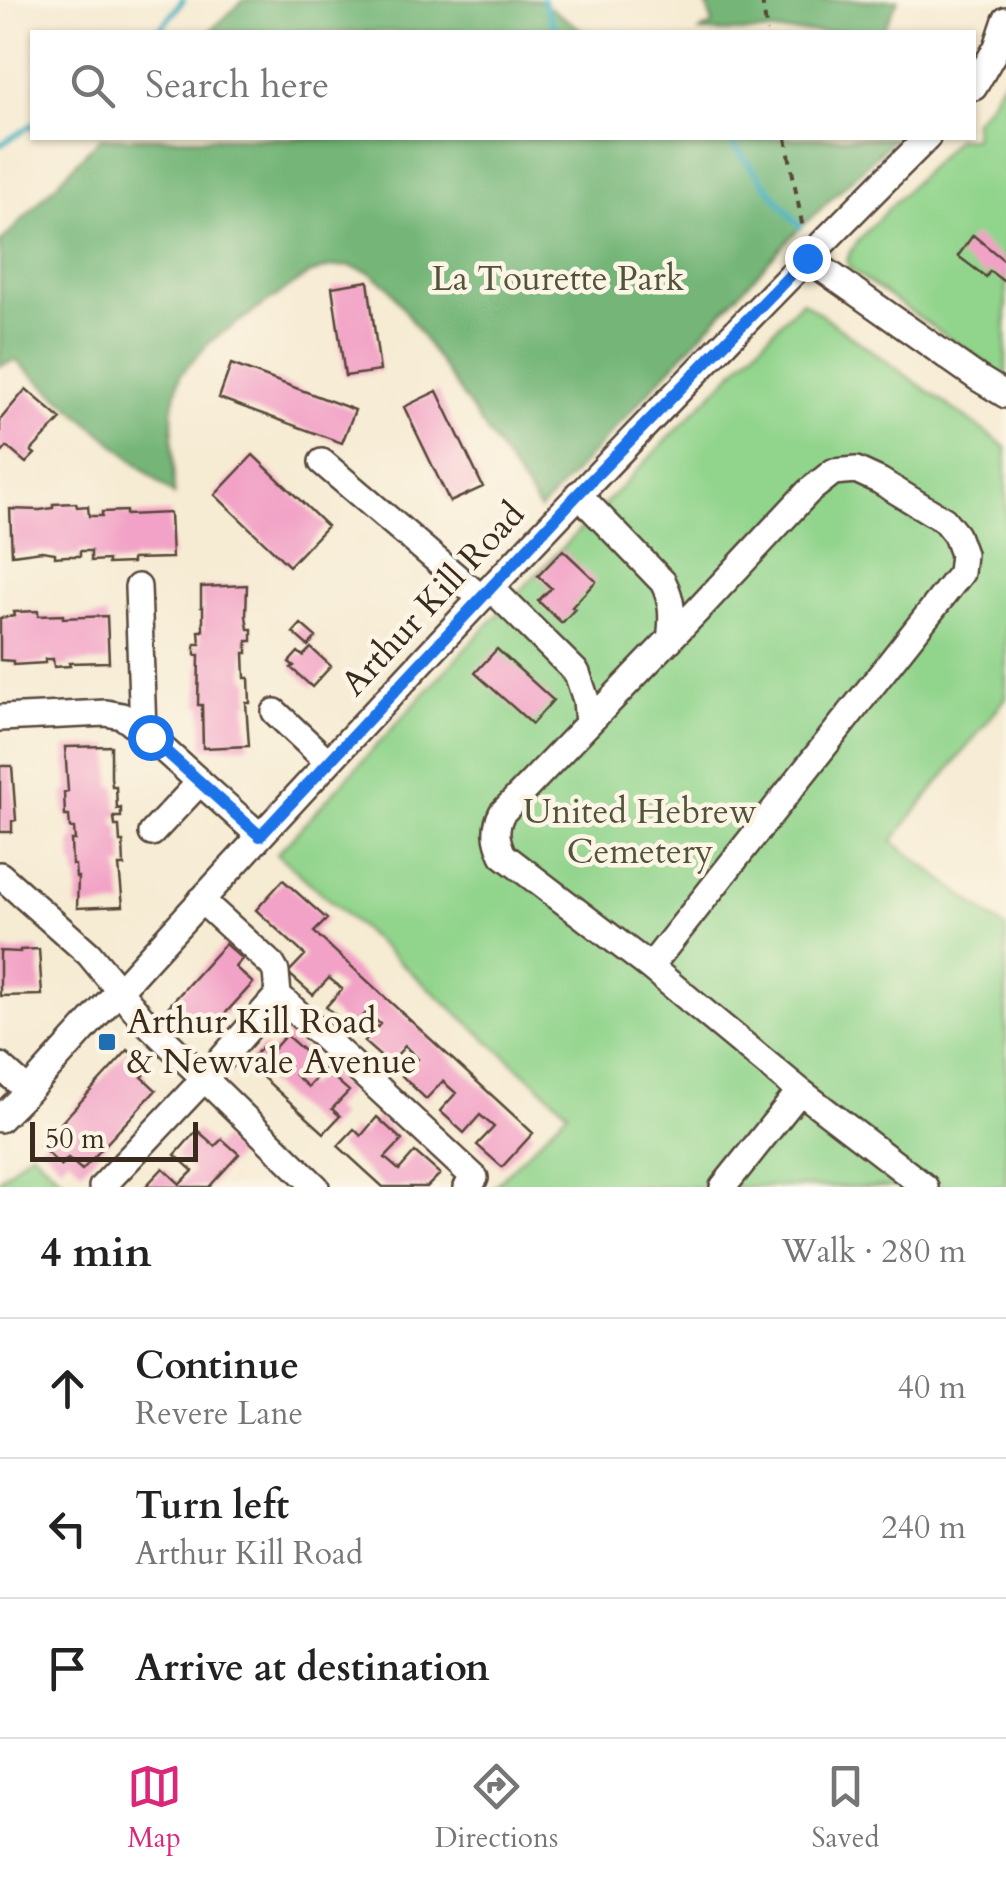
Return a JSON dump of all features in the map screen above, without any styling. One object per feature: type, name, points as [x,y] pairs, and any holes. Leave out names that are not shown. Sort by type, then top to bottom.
[{"type":"street","points":[[976,84],[1002,49],[1006,20]]},
{"type":"street","name":"Arthur Kill Road","points":[[0,1119],[578,494],[926,140]]},
{"type":"street","points":[[810,255],[1006,395]]},
{"type":"street","points":[[322,462],[577,673],[608,681],[633,678]]},
{"type":"street","points":[[650,967],[961,573],[963,554],[956,534],[944,520],[856,470],[832,472],[808,492],[502,813],[496,839],[503,855],[926,1187]]},
{"type":"street","points":[[578,494],[664,582],[672,610],[670,640]]},
{"type":"street","points":[[664,582],[696,590],[720,587]]},
{"type":"street","points":[[138,587],[143,731]]},
{"type":"street","points":[[577,673],[586,700],[588,724]]},
{"type":"street","points":[[275,712],[328,762]]},
{"type":"street","points":[[0,718],[106,713],[122,716],[260,836]]},
{"type":"street","points":[[152,833],[200,782]]},
{"type":"street","points":[[0,876],[89,954],[142,1018],[316,1187]]},
{"type":"street","points":[[202,900],[272,965],[278,996],[476,1178],[467,1187]]},
{"type":"street","points":[[102,1187],[278,996]]},
{"type":"street","points":[[0,1066],[28,1091]]},
{"type":"street","points":[[723,1187],[800,1091]]},
{"type":"path","points":[[762,0],[768,30]]},
{"type":"path","points":[[786,140],[810,255]]},
{"type":"green space","points":[[244,0],[539,0],[582,30],[211,30]]},
{"type":"green space","points":[[705,0],[898,0],[883,30],[702,30],[713,24]]},
{"type":"green space","points":[[1006,76],[1006,378],[850,269],[847,262],[863,235],[955,140],[976,140],[976,118]]},
{"type":"green space","name":"La Tourette Park","points":[[98,140],[893,140],[791,237],[540,510],[388,286],[369,272],[350,266],[309,274],[212,340],[180,375],[172,410],[174,495],[15,360],[0,366],[0,243]]},
{"type":"green space","name":"United Hebrew Cemetery","points":[[802,301],[1006,447],[1006,698],[892,841],[1006,929],[1006,1187],[494,1187],[568,1111],[277,854],[492,620]]},
{"type":"green space","points":[[31,1151],[70,1187],[0,1187],[0,1179]]},
{"type":"building","points":[[973,235],[1006,262],[1003,281],[990,271],[986,277],[958,256]]},
{"type":"building","points":[[368,281],[380,371],[345,376],[332,287]]},
{"type":"building","points":[[231,364],[355,410],[342,443],[219,398]]},
{"type":"building","points":[[26,389],[61,419],[31,451],[35,454],[26,463],[7,447],[0,455],[0,420]]},
{"type":"building","points":[[437,391],[483,487],[450,502],[404,407]]},
{"type":"building","points":[[253,455],[327,526],[289,566],[215,495]]},
{"type":"building","points":[[76,503],[77,507],[88,506],[89,516],[126,511],[126,515],[170,513],[172,558],[108,564],[108,560],[91,561],[91,551],[80,551],[80,556],[55,557],[55,553],[42,551],[12,555],[10,509],[40,510],[53,508],[53,504]]},
{"type":"building","points":[[563,550],[596,581],[562,623],[538,601],[551,588],[538,576]]},
{"type":"building","points":[[247,585],[246,616],[248,629],[252,629],[252,641],[247,641],[244,653],[245,678],[249,678],[249,746],[203,748],[202,705],[198,705],[199,655],[195,655],[195,644],[200,644],[199,631],[203,631],[201,587]]},
{"type":"building","points":[[38,611],[38,616],[63,618],[107,616],[109,662],[54,667],[53,659],[13,665],[13,661],[0,660],[0,618],[15,616],[14,612]]},
{"type":"building","points":[[301,624],[316,637],[308,646],[293,633]]},
{"type":"building","points":[[311,648],[331,666],[312,687],[289,662],[298,652],[303,656]]},
{"type":"building","points":[[497,649],[553,700],[532,724],[475,673]]},
{"type":"building","points":[[111,746],[112,786],[116,786],[117,809],[121,808],[121,817],[114,817],[123,842],[124,866],[119,866],[123,906],[77,908],[78,877],[72,865],[71,840],[75,840],[74,828],[70,828],[69,816],[65,816],[65,747]]},
{"type":"building","points":[[0,766],[12,766],[16,820],[12,821],[12,832],[0,832]]},
{"type":"building","points":[[283,880],[327,919],[314,932],[533,1133],[502,1167],[477,1145],[494,1127],[480,1115],[464,1133],[440,1111],[456,1093],[443,1081],[426,1099],[402,1076],[418,1059],[405,1046],[389,1064],[364,1042],[380,1024],[367,1012],[351,1029],[326,1007],[342,989],[329,978],[313,995],[288,973],[305,955],[256,910]]},
{"type":"building","points":[[225,944],[242,959],[235,967],[253,983],[210,1030],[192,1014],[186,1021],[169,1006]]},
{"type":"building","points":[[39,949],[42,995],[0,996],[0,951]]},
{"type":"building","points":[[286,1035],[311,1057],[295,1075],[308,1087],[324,1069],[349,1091],[332,1109],[340,1116],[324,1133],[247,1063],[263,1046],[270,1053]]},
{"type":"building","points":[[128,1050],[149,1070],[142,1077],[156,1090],[82,1170],[68,1158],[61,1166],[40,1146]]},
{"type":"building","points":[[377,1117],[402,1140],[385,1158],[399,1170],[415,1152],[440,1174],[427,1187],[383,1187],[338,1146],[354,1129],[361,1136]]},
{"type":"building","points":[[197,1130],[215,1146],[222,1139],[239,1154],[209,1187],[145,1187],[163,1168],[180,1184],[193,1171],[175,1155]]},
{"type":"waterway","points":[[160,30],[183,0]]},
{"type":"waterway","points":[[543,0],[555,30]]},
{"type":"waterway","points":[[0,145],[30,126]]},
{"type":"waterway","points":[[730,140],[800,227]]},
{"type":"place","name":"Arthur Kill Road & Newvale Avenue","points":[[107,1042]]},
{"type":"route","points":[[150,737],[260,836],[578,494],[807,258]]}]
